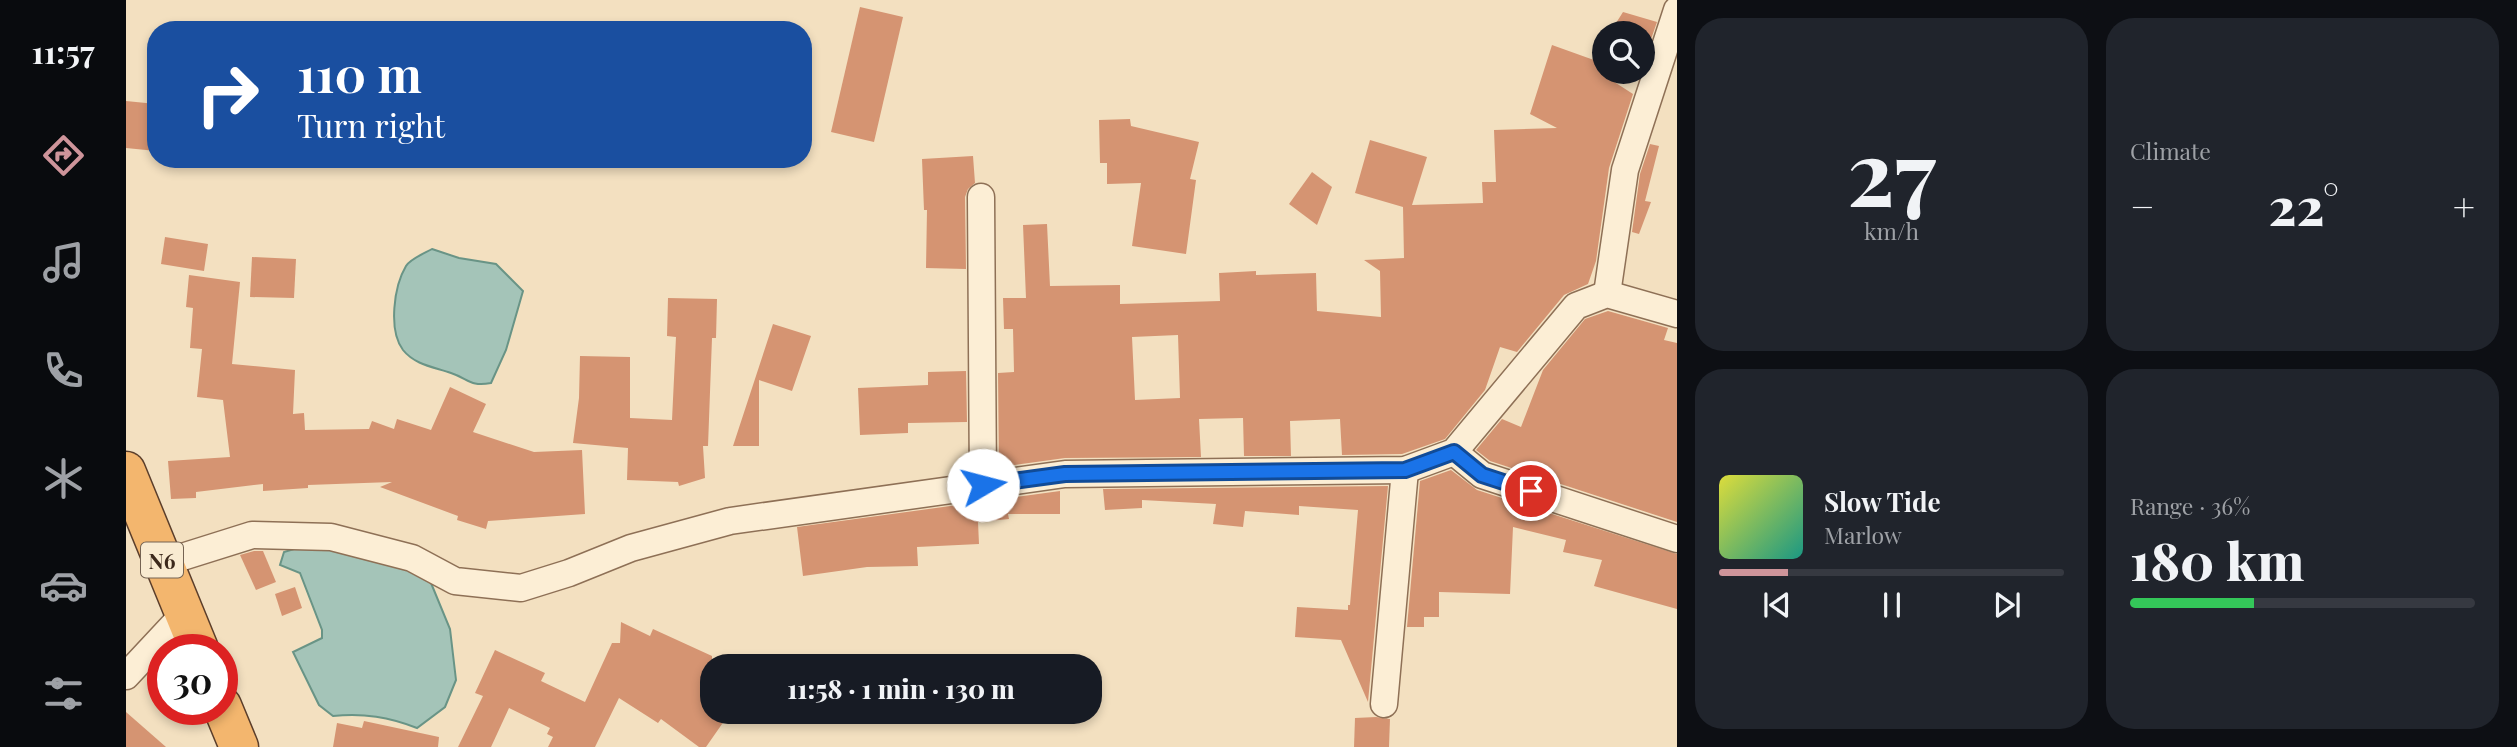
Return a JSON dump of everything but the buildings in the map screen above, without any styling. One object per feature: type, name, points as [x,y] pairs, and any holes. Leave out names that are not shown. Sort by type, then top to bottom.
[{"type":"highway","name":"N6","points":[[126,471],[193,634]]},
{"type":"highway","points":[[230,725],[239,747]]},
{"type":"street","points":[[1607,295],[1625,170],[1677,10]]},
{"type":"street","points":[[981,197],[983,485]]},
{"type":"street","points":[[163,563],[252,535],[331,537],[412,558],[455,581],[521,587],[569,573],[631,548],[730,521],[1065,474],[1405,470],[1454,452],[1576,306],[1607,295],[1677,314]]},
{"type":"street","points":[[1454,452],[1482,475],[1677,539]]},
{"type":"street","points":[[1384,704],[1405,470]]},
{"type":"street","points":[[126,676],[184,614]]},
{"type":"shaded area","points":[[432,249],[459,258],[496,264],[523,291],[506,350],[491,383],[474,383],[419,362],[403,350],[398,341],[394,308],[398,285],[406,266]]},
{"type":"shaded area","points":[[321,541],[398,560],[431,583],[450,629],[456,680],[445,707],[417,728],[376,717],[333,716],[319,705],[293,652],[322,638],[322,630],[300,573],[280,565],[284,552]]},
{"type":"route","points":[[983,485],[1065,474],[1405,470],[1454,452],[1482,475],[1531,491]]}]
